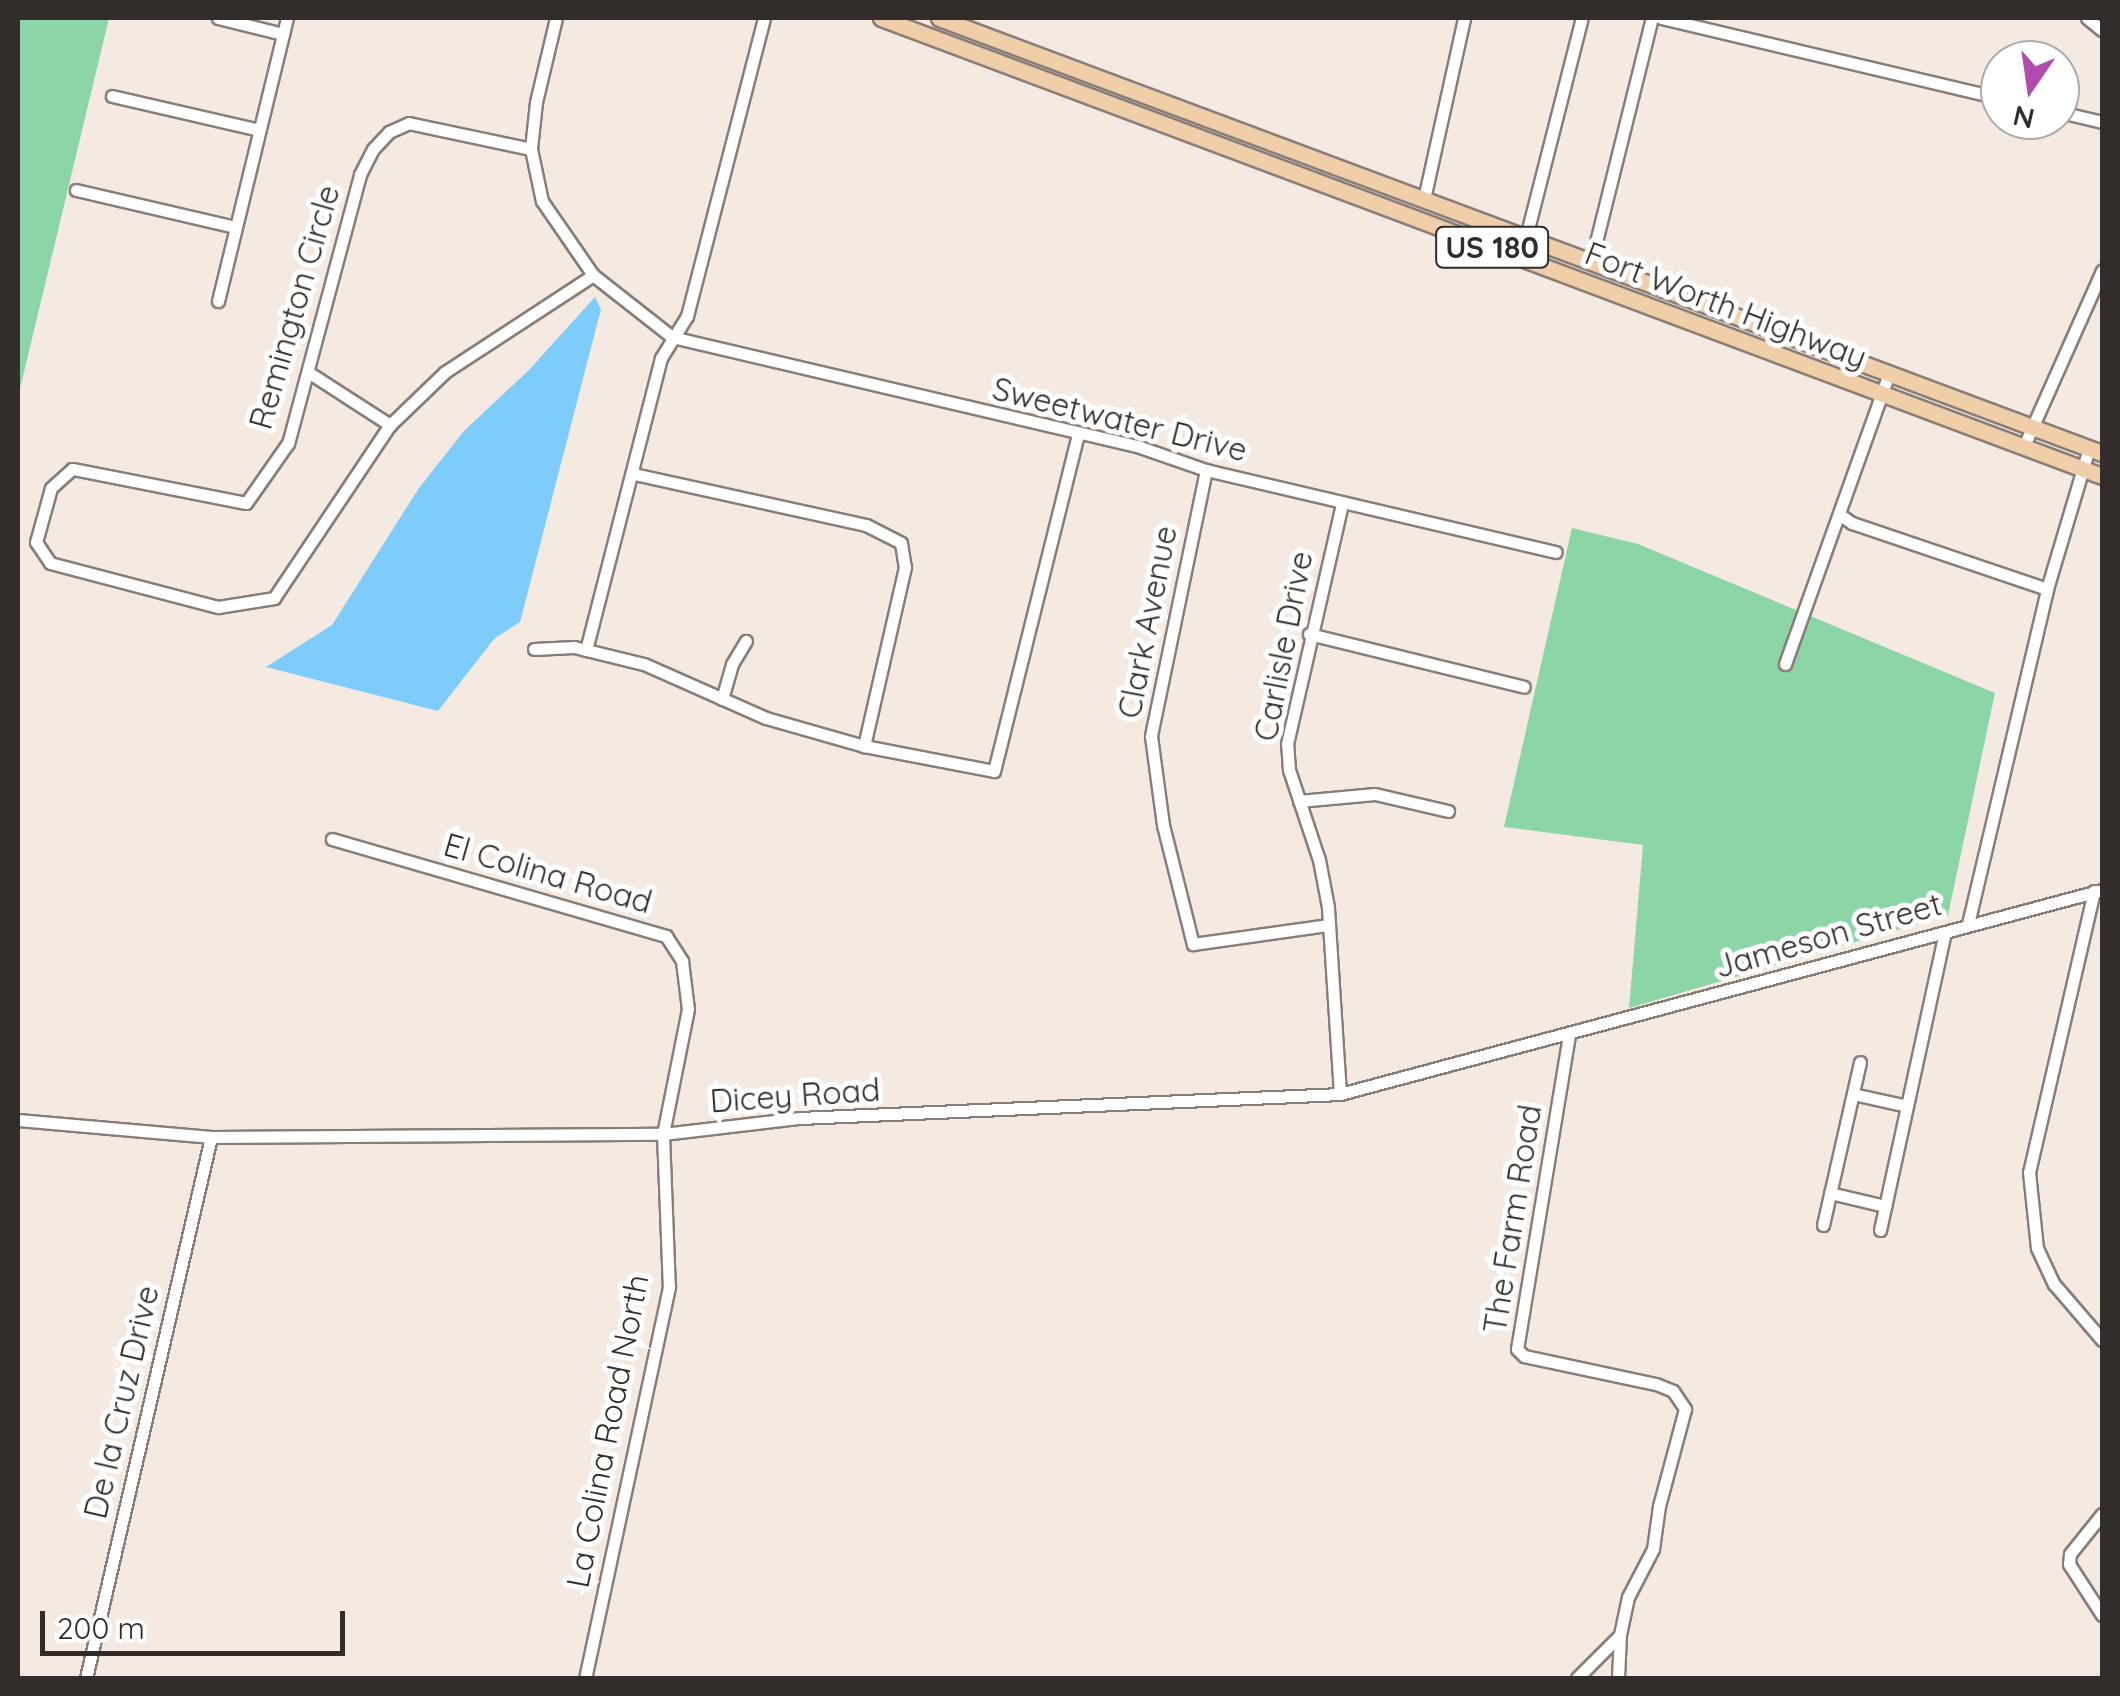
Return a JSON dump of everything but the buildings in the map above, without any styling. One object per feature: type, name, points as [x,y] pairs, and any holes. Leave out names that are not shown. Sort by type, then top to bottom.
[{"type":"main road","name":"Fort Worth Highway","points":[[881,18],[2102,476]]},
{"type":"main road","name":"Fort Worth Highway","points":[[939,18],[2096,450]]},
{"type":"main road","points":[[972,53],[979,33]]},
{"type":"main road","points":[[1167,126],[1173,105]]},
{"type":"main road","points":[[1470,239],[1478,219]]},
{"type":"main road","points":[[1650,306],[1657,286]]},
{"type":"street","points":[[218,18],[283,34]]},
{"type":"street","points":[[218,300],[287,18]]},
{"type":"street","name":"Sweetwater Drive","points":[[556,18],[531,149],[542,200],[593,274],[672,337],[1140,447],[1206,470],[1555,552]]},
{"type":"street","points":[[586,650],[661,358],[686,316],[764,18]]},
{"type":"street","points":[[1424,199],[1464,18]]},
{"type":"street","points":[[1526,238],[1582,18]]},
{"type":"street","points":[[1591,262],[1652,18]]},
{"type":"street","points":[[1661,18],[1980,93]]},
{"type":"street","points":[[2087,18],[2102,30]]},
{"type":"street","points":[[112,96],[259,130]]},
{"type":"street","name":"Remington Circle","points":[[531,149],[409,123],[389,132],[372,148],[360,176],[288,443],[246,503],[72,469],[51,488],[36,542],[50,563],[218,607],[274,598],[390,425],[444,372],[593,274]]},
{"type":"street","points":[[76,190],[235,227]]},
{"type":"street","points":[[2024,446],[2102,271]]},
{"type":"street","points":[[308,372],[390,425]]},
{"type":"street","points":[[1785,664],[1889,373]]},
{"type":"street","points":[[534,648],[586,650],[644,664],[766,718],[864,746],[994,771],[1078,434]]},
{"type":"street","points":[[1968,924],[2048,589],[2082,468],[2096,450]]},
{"type":"street","name":"Clark Avenue","points":[[1206,470],[1151,736],[1163,825],[1193,944],[1329,925]]},
{"type":"street","points":[[634,474],[866,525],[902,543],[906,566],[864,746]]},
{"type":"street","name":"Carlisle Drive","points":[[1340,1094],[1329,925],[1319,860],[1299,801],[1287,744],[1309,634],[1342,503]]},
{"type":"street","points":[[1840,514],[1852,523],[2048,589]]},
{"type":"street","points":[[1309,634],[1524,686]]},
{"type":"street","points":[[722,699],[732,664],[746,641]]},
{"type":"street","points":[[1299,801],[1375,794],[1448,812]]},
{"type":"street","name":"El Colina Road","points":[[332,839],[666,936],[682,961],[688,1009],[663,1134]]},
{"type":"street","points":[[2098,890],[2029,1172],[2037,1248],[2054,1284],[2102,1340]]},
{"type":"street","name":"Jameson Street","points":[[1569,1035],[2098,890]]},
{"type":"street","points":[[1880,1230],[1946,932]]},
{"type":"street","name":"Dicey Road","points":[[18,1120],[211,1137],[663,1134],[800,1118],[1340,1094],[1569,1035]]},
{"type":"street","name":"The Farm Road","points":[[1569,1035],[1517,1349],[1524,1356],[1656,1384],[1673,1391],[1684,1409],[1659,1506],[1653,1549],[1630,1590],[1620,1635],[1618,1678]]},
{"type":"street","points":[[1823,1225],[1860,1062]]},
{"type":"street","points":[[1853,1094],[1907,1106]]},
{"type":"street","name":"La Colina Road North","points":[[584,1678],[668,1287],[663,1134]]},
{"type":"street","name":"De la Cruz Drive","points":[[86,1678],[211,1137]]},
{"type":"street","points":[[1830,1193],[1885,1206]]},
{"type":"street","points":[[2102,1514],[2070,1554],[2069,1564],[2102,1615]]},
{"type":"street","points":[[1577,1678],[1620,1635]]},
{"type":"green space","points":[[18,18],[109,18],[18,397]]},
{"type":"green space","points":[[1572,528],[1638,544],[1995,693],[1948,915],[1629,1008],[1643,845],[1504,827]]},
{"type":"water","points":[[595,297],[601,309],[520,622],[494,639],[438,711],[266,667],[332,625],[419,488],[464,431],[529,370]]}]
